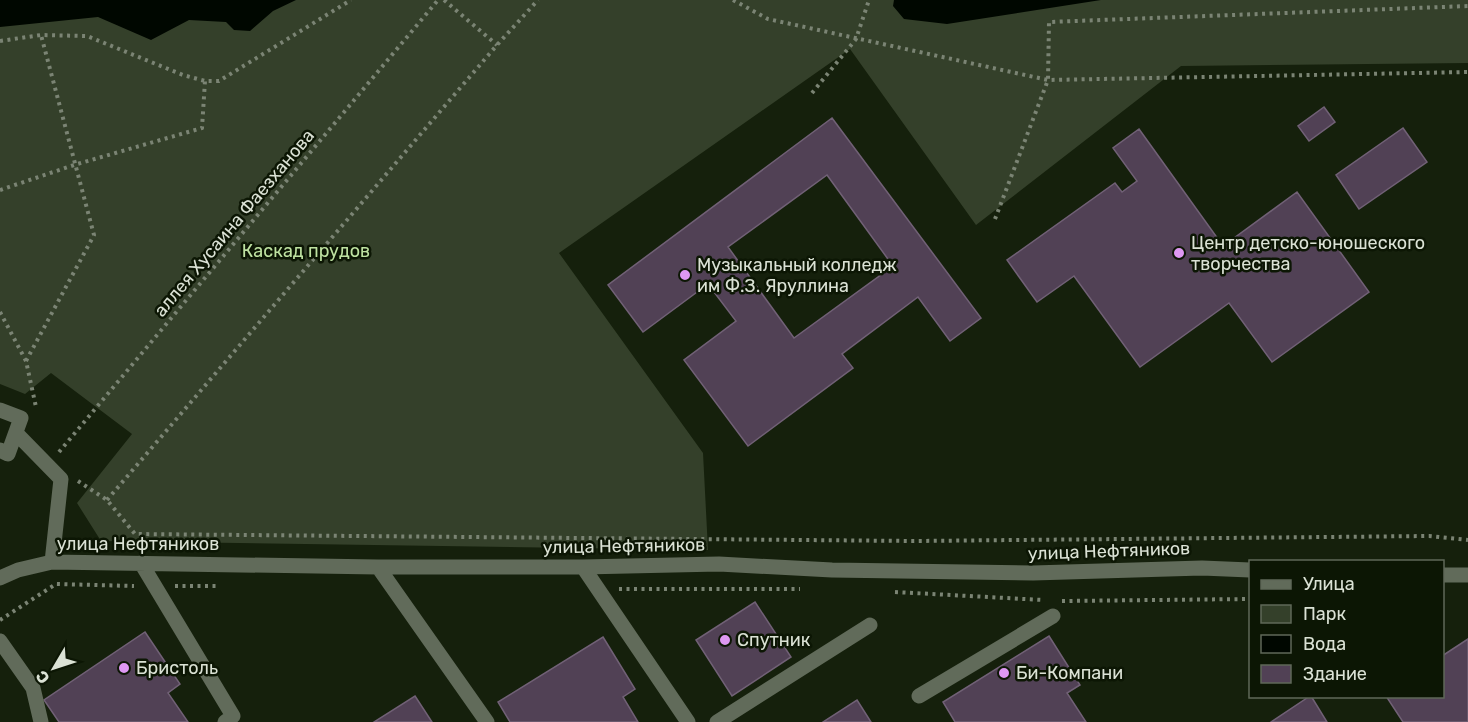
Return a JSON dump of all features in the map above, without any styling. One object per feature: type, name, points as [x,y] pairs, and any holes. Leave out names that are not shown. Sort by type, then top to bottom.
[{"type":"street","points":[[0,410],[21,418],[8,453],[0,450]]},
{"type":"street","points":[[16,433],[61,479],[52,562]]},
{"type":"street","name":"улица Нефтяников","points":[[0,578],[18,570],[52,562],[378,567],[583,567],[719,564],[832,570],[1033,573],[1202,568],[1249,570]]},
{"type":"street","points":[[141,563],[233,716],[225,722]]},
{"type":"street","points":[[378,567],[487,722]]},
{"type":"street","points":[[583,567],[688,722]]},
{"type":"street","points":[[1444,575],[1468,575]]},
{"type":"street","points":[[919,696],[1053,616]]},
{"type":"street","points":[[717,722],[870,625]]},
{"type":"street","points":[[0,641],[33,688],[41,722]]},
{"type":"path","points":[[0,41],[41,35],[87,36],[183,75],[204,81],[219,81],[351,0]]},
{"type":"path","name":"аллея Хусаина Фаезханова","points":[[57,454],[438,0]]},
{"type":"path","points":[[444,0],[497,45]]},
{"type":"path","points":[[107,500],[538,0]]},
{"type":"path","points":[[733,0],[768,19],[1048,80],[1468,72]]},
{"type":"path","points":[[812,93],[856,39],[869,0]]},
{"type":"path","points":[[995,219],[1048,80],[1049,22],[1468,6]]},
{"type":"path","points":[[26,361],[94,235],[41,35]]},
{"type":"path","points":[[0,190],[74,165],[202,128],[204,81]]},
{"type":"path","points":[[0,312],[26,361],[39,418]]},
{"type":"path","points":[[69,475],[107,500],[135,534],[914,541],[1429,536],[1468,540]]},
{"type":"green space","name":"Каскад прудов","points":[[0,0],[1468,0],[1468,63],[1181,66],[976,225],[850,49],[559,253],[703,453],[708,550],[101,541],[77,503],[132,434],[51,373],[25,394],[0,384]]},
{"type":"water","points":[[0,0],[296,0],[273,11],[250,31],[234,30],[226,22],[189,20],[151,40],[98,17],[0,27]]},
{"type":"water","points":[[894,0],[1101,0],[947,24],[904,19],[893,6]]},
{"type":"building","points":[[1324,107],[1335,122],[1309,141],[1298,126]]},
{"type":"building","name":"Музыкальный колледж им Ф.З. Яруллина","points":[[832,118],[981,318],[950,341],[918,297],[842,354],[853,368],[748,446],[684,360],[736,321],[708,284],[643,332],[608,285]],"holes":[[[827,175],[893,266],[794,338],[728,247]]]},
{"type":"building","points":[[1403,128],[1427,162],[1359,209],[1336,175]]},
{"type":"building","name":"Центр детско-юношеского творчества","points":[[1139,129],[1223,246],[1297,192],[1369,292],[1272,362],[1229,303],[1140,367],[1074,276],[1037,302],[1007,260],[1115,183],[1122,192],[1137,181],[1113,148]]},
{"type":"building","points":[[755,602],[791,657],[732,696],[696,640]]},
{"type":"building","points":[[145,632],[180,684],[168,693],[188,722],[59,722],[44,700]]},
{"type":"building","points":[[1049,636],[1080,685],[1067,693],[1086,722],[955,722],[943,702]]},
{"type":"building","points":[[603,637],[635,689],[623,697],[638,722],[510,722],[498,702]]},
{"type":"building","points":[[1468,639],[1468,722],[1403,722],[1387,698],[1444,698],[1444,655]]},
{"type":"building","points":[[415,696],[432,722],[374,722]]},
{"type":"building","points":[[1307,698],[1312,698],[1327,722],[1271,722]]},
{"type":"building","points":[[857,700],[871,722],[823,722]]},
{"type":"place","name":"Центр детско-юношеского творчества","points":[[1179,253]]},
{"type":"place","name":"Музыкальный колледж им Ф.З. Яруллина","points":[[685,275]]},
{"type":"place","name":"Спутник","points":[[725,640]]},
{"type":"place","name":"Бристоль","points":[[124,668]]},
{"type":"place","name":"Би-Компани","points":[[1004,673]]}]
